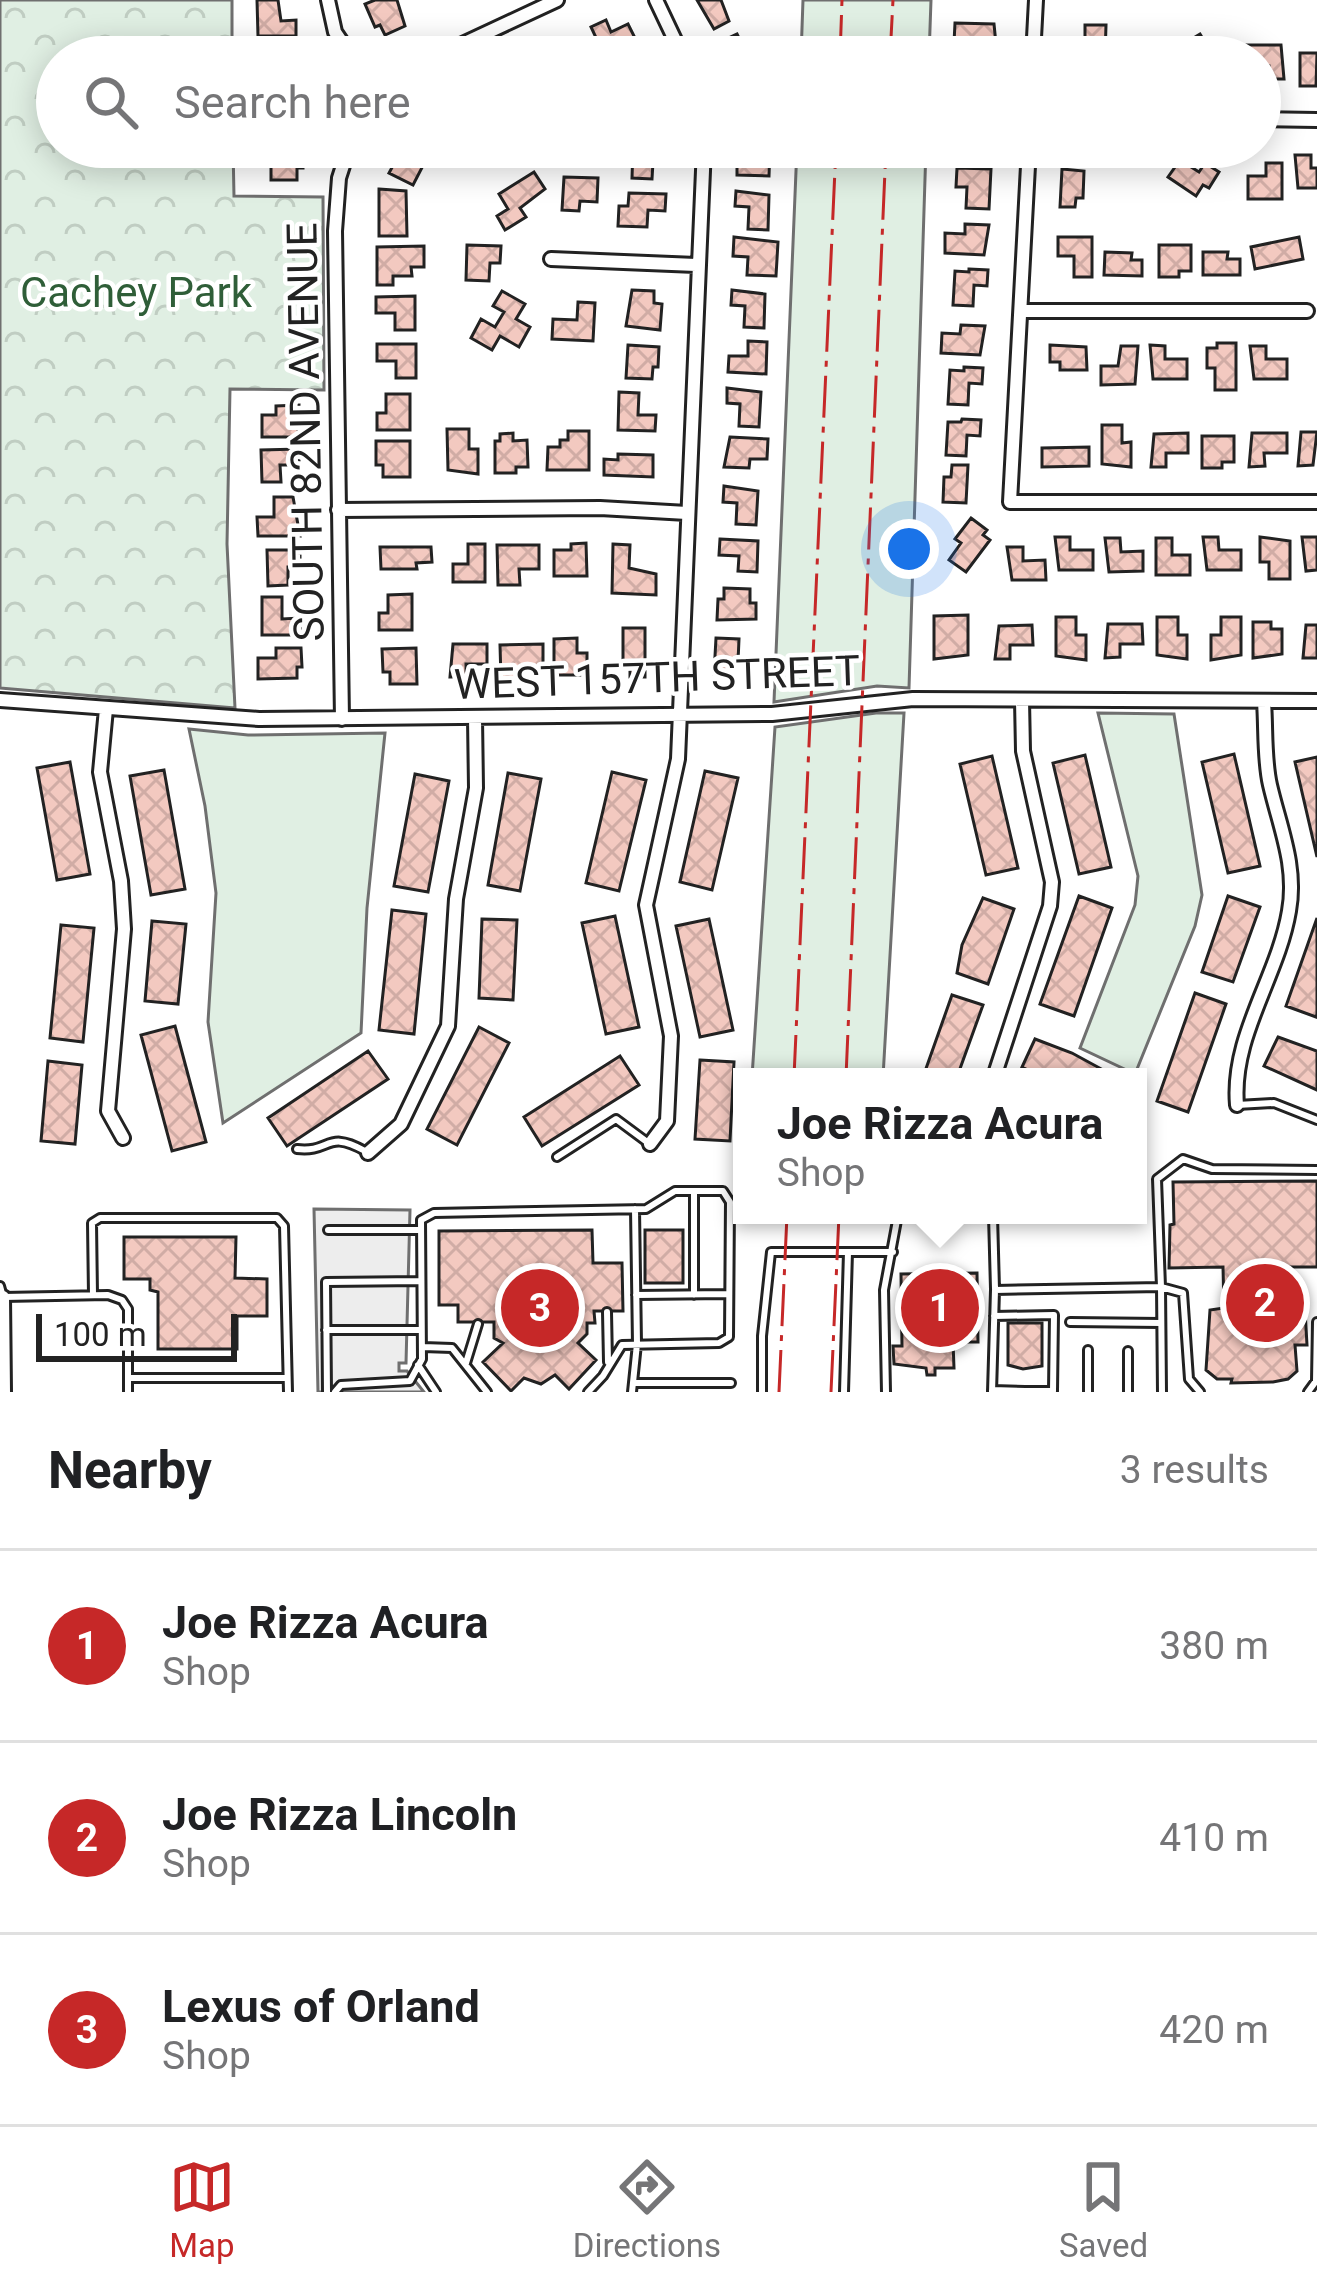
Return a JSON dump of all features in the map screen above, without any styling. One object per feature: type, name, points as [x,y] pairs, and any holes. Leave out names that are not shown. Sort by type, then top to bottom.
[{"type":"street","points":[[328,0],[338,36]]},
{"type":"street","points":[[480,36],[557,0]]},
{"type":"street","points":[[656,0],[673,36]]},
{"type":"street","points":[[1035,36],[1036,0]]},
{"type":"street","points":[[1281,119],[1317,120]]},
{"type":"street","name":"SOUTH 82ND AVENUE","points":[[342,719],[335,204],[344,168]]},
{"type":"street","points":[[650,1144],[667,1121],[671,1036],[646,905],[677,774],[703,168]]},
{"type":"street","points":[[1028,168],[1010,502],[1317,502]]},
{"type":"street","points":[[551,259],[696,265]]},
{"type":"street","points":[[1021,311],[1307,311]]},
{"type":"street","points":[[338,510],[600,508],[687,513]]},
{"type":"street","name":"WEST 157TH STREET","points":[[0,700],[211,718],[342,719],[772,714],[913,699],[1317,701]]},
{"type":"street","points":[[997,1068],[1052,894],[1023,751],[1022,700]]},
{"type":"street","points":[[1237,1105],[1238,1063],[1289,915],[1292,880],[1269,781],[1264,702]]},
{"type":"street","points":[[106,709],[100,772],[121,881],[124,929],[108,1111],[123,1138]]},
{"type":"street","points":[[368,1153],[401,1124],[448,1026],[456,898],[476,788],[475,718]]},
{"type":"street","points":[[1,1291],[4,1392]]},
{"type":"lane","points":[[1237,1105],[1274,1103],[1317,1120]]},
{"type":"lane","points":[[557,1157],[616,1119],[650,1144]]},
{"type":"lane","points":[[297,1149],[345,1140],[368,1153]]},
{"type":"lane","points":[[1162,1392],[1157,1179],[1183,1160],[1212,1169],[1317,1170]]},
{"type":"lane","points":[[331,1392],[341,1385],[410,1381],[422,1347],[421,1220],[434,1213],[646,1209],[675,1191],[723,1191],[730,1202],[729,1337],[719,1343],[622,1345],[588,1392]]},
{"type":"lane","points":[[694,1191],[694,1294]]},
{"type":"lane","points":[[635,1209],[637,1344],[632,1388],[731,1384]]},
{"type":"lane","points":[[93,1295],[92,1222],[100,1218],[277,1218],[284,1226],[288,1392]]},
{"type":"lane","points":[[886,1392],[884,1290],[897,1224]]},
{"type":"lane","points":[[993,1224],[992,1391],[1054,1391],[1054,1316],[994,1316]]},
{"type":"lane","points":[[328,1230],[421,1230]]},
{"type":"lane","points":[[762,1392],[771,1252],[893,1252]]},
{"type":"lane","points":[[844,1392],[848,1252]]},
{"type":"lane","points":[[331,1392],[326,1282],[422,1281]]},
{"type":"lane","points":[[995,1290],[1161,1287],[1183,1293],[1189,1379],[1200,1392]]},
{"type":"lane","points":[[1,1291],[122,1300],[128,1309],[128,1392]]},
{"type":"lane","points":[[636,1294],[729,1294]]},
{"type":"lane","points":[[607,1312],[608,1367]]},
{"type":"lane","points":[[1070,1322],[1161,1323]]},
{"type":"lane","points":[[1308,1392],[1316,1381],[1317,1322]]},
{"type":"lane","points":[[466,1363],[478,1324]]},
{"type":"lane","points":[[326,1330],[421,1330]]},
{"type":"lane","points":[[422,1347],[452,1348],[488,1392]]},
{"type":"lane","points":[[1088,1350],[1088,1392]]},
{"type":"lane","points":[[1128,1351],[1128,1392]]},
{"type":"lane","points":[[418,1365],[436,1392]]},
{"type":"lane","points":[[128,1378],[288,1378]]},
{"type":"green space","name":"Cachey Park","points":[[0,0],[232,0],[232,36],[36,36],[36,168],[233,168],[234,196],[323,197],[324,390],[230,389],[227,544],[235,708],[0,688]]},
{"type":"green space","points":[[803,0],[931,0],[930,36],[802,36]]},
{"type":"green space","points":[[796,168],[925,168],[909,688],[877,686],[774,702]]},
{"type":"green space","points":[[904,713],[884,1068],[753,1068],[775,727]]},
{"type":"green space","points":[[1098,713],[1174,714],[1202,895],[1195,926],[1137,1068],[1122,1068],[1080,1048],[1135,905],[1138,876]]},
{"type":"green space","points":[[189,729],[248,735],[385,733],[367,908],[361,1033],[223,1123],[208,1022],[216,893]]},
{"type":"shaded area","points":[[314,1209],[410,1210],[406,1363],[399,1363],[399,1371],[407,1371],[424,1392],[318,1392]]},
{"type":"building","points":[[257,0],[278,0],[281,21],[296,20],[296,36],[258,36]]},
{"type":"building","points":[[397,0],[405,26],[385,35],[380,25],[375,27],[365,4]]},
{"type":"building","points":[[697,0],[721,0],[729,21],[714,29]]},
{"type":"building","points":[[606,20],[611,32],[628,24],[634,36],[595,36],[591,27]]},
{"type":"building","points":[[955,23],[994,24],[995,36],[954,36]]},
{"type":"building","points":[[1085,25],[1106,25],[1106,36],[1085,36]]},
{"type":"building","points":[[1300,53],[1317,53],[1316,86],[1300,86]]},
{"type":"building","points":[[1295,155],[1311,155],[1317,188],[1298,188]]},
{"type":"building","points":[[1282,163],[1282,199],[1248,199],[1248,176],[1266,176],[1266,168],[1281,168]]},
{"type":"building","points":[[271,168],[297,168],[297,180],[271,180]]},
{"type":"building","points":[[392,168],[422,168],[413,185],[389,173]]},
{"type":"building","points":[[632,168],[653,168],[652,179],[632,178]]},
{"type":"building","points":[[737,168],[769,168],[769,176],[737,175]]},
{"type":"building","points":[[957,168],[991,169],[989,209],[966,208],[967,187],[956,187]]},
{"type":"building","points":[[1174,168],[1219,172],[1209,188],[1203,185],[1196,196],[1168,177]]},
{"type":"building","points":[[1062,169],[1084,171],[1083,198],[1076,198],[1075,207],[1060,207]]},
{"type":"building","points":[[534,172],[545,189],[520,208],[526,217],[505,230],[497,216],[508,209],[499,194]]},
{"type":"building","points":[[564,177],[598,178],[597,202],[580,201],[579,211],[562,210]]},
{"type":"building","points":[[379,189],[406,191],[407,236],[379,236]]},
{"type":"building","points":[[736,191],[769,195],[768,230],[748,229],[749,207],[735,206]]},
{"type":"building","points":[[629,193],[666,194],[665,211],[648,210],[647,227],[618,226],[619,206],[628,206]]},
{"type":"building","points":[[965,224],[989,225],[984,255],[945,253],[945,233],[965,234]]},
{"type":"building","points":[[734,237],[778,242],[776,276],[747,275],[748,257],[733,256]]},
{"type":"building","points":[[1058,237],[1092,237],[1092,277],[1074,277],[1074,256],[1058,256]]},
{"type":"building","points":[[1299,237],[1303,259],[1255,269],[1251,247]]},
{"type":"building","points":[[467,245],[501,246],[500,263],[490,263],[489,281],[466,280]]},
{"type":"building","points":[[1159,245],[1191,245],[1191,271],[1179,271],[1179,277],[1159,277]]},
{"type":"building","points":[[424,246],[424,267],[411,267],[412,276],[393,276],[393,285],[377,285],[377,247]]},
{"type":"building","points":[[1105,252],[1132,253],[1131,260],[1142,260],[1142,276],[1104,275]]},
{"type":"building","points":[[1203,252],[1228,252],[1227,259],[1240,259],[1240,275],[1203,275]]},
{"type":"building","points":[[988,270],[987,286],[974,285],[973,306],[953,305],[955,271]]},
{"type":"building","points":[[632,290],[654,291],[654,303],[662,304],[660,330],[626,326]]},
{"type":"building","points":[[732,290],[765,294],[764,328],[744,327],[745,306],[731,305]]},
{"type":"building","points":[[502,291],[525,304],[516,319],[530,327],[519,347],[500,336],[492,350],[471,338],[481,319],[495,327],[504,312],[493,306]]},
{"type":"building","points":[[415,296],[415,330],[395,330],[395,313],[376,313],[376,297]]},
{"type":"building","points":[[578,302],[595,303],[593,341],[552,339],[553,319],[577,320]]},
{"type":"building","points":[[961,325],[985,326],[980,355],[941,353],[942,333],[960,334]]},
{"type":"building","points":[[748,341],[767,342],[766,374],[728,372],[729,356],[748,356]]},
{"type":"building","points":[[1217,343],[1236,343],[1236,390],[1215,390],[1215,368],[1207,368],[1207,348],[1217,348]]},
{"type":"building","points":[[377,344],[416,344],[416,378],[396,378],[396,361],[377,361]]},
{"type":"building","points":[[628,345],[659,347],[652,379],[626,378]]},
{"type":"building","points":[[1050,345],[1086,347],[1087,370],[1060,370],[1060,362],[1050,362]]},
{"type":"building","points":[[1150,345],[1165,346],[1165,359],[1187,359],[1187,379],[1153,379]]},
{"type":"building","points":[[1121,346],[1138,346],[1135,384],[1101,385],[1101,366],[1118,366]]},
{"type":"building","points":[[1250,346],[1266,346],[1266,359],[1287,359],[1287,379],[1254,379]]},
{"type":"building","points":[[964,367],[983,368],[982,384],[969,383],[968,405],[948,404],[950,370],[964,371]]},
{"type":"building","points":[[727,388],[761,392],[759,427],[739,426],[740,404],[727,403]]},
{"type":"building","points":[[619,392],[639,393],[638,415],[656,415],[655,431],[618,430]]},
{"type":"building","points":[[386,394],[410,394],[410,430],[377,430],[377,413],[386,413]]},
{"type":"building","points":[[299,405],[298,437],[262,437],[262,415],[276,415],[276,406]]},
{"type":"building","points":[[981,420],[980,436],[967,435],[966,456],[946,455],[948,422]]},
{"type":"building","points":[[1102,425],[1122,425],[1122,443],[1131,442],[1131,467],[1102,464]]},
{"type":"building","points":[[447,429],[469,429],[469,449],[478,449],[478,474],[448,470]]},
{"type":"building","points":[[568,431],[589,431],[589,470],[547,470],[548,447],[560,447],[560,440],[568,440]]},
{"type":"building","points":[[1301,432],[1317,432],[1313,465],[1298,466]]},
{"type":"building","points":[[513,433],[513,441],[527,440],[528,467],[516,467],[516,473],[495,473],[495,441],[500,441],[500,434]]},
{"type":"building","points":[[1188,433],[1188,453],[1166,453],[1166,467],[1151,467],[1154,434]]},
{"type":"building","points":[[1252,433],[1287,433],[1287,453],[1264,453],[1265,466],[1249,467]]},
{"type":"building","points":[[1202,436],[1234,436],[1234,462],[1222,462],[1222,468],[1202,468]]},
{"type":"building","points":[[730,437],[768,439],[767,459],[750,459],[749,468],[724,467]]},
{"type":"building","points":[[376,441],[410,441],[410,477],[383,477],[383,465],[376,465]]},
{"type":"building","points":[[1089,447],[1089,466],[1042,467],[1042,448]]},
{"type":"building","points":[[299,449],[299,465],[280,465],[281,482],[262,482],[261,450]]},
{"type":"building","points":[[618,454],[653,455],[653,477],[604,475],[604,459],[618,460]]},
{"type":"building","points":[[952,465],[968,465],[966,503],[943,502],[944,477],[951,477]]},
{"type":"building","points":[[724,486],[758,491],[756,525],[736,524],[737,503],[723,502]]},
{"type":"building","points":[[274,497],[293,497],[300,536],[258,536],[257,517],[274,517]]},
{"type":"building","points":[[971,518],[987,530],[983,535],[990,540],[966,572],[949,560],[961,543],[955,539]]},
{"type":"building","points":[[1055,537],[1070,537],[1070,550],[1093,550],[1093,570],[1059,570]]},
{"type":"building","points":[[1203,537],[1218,537],[1219,550],[1241,550],[1241,570],[1207,570]]},
{"type":"building","points":[[1260,537],[1290,541],[1290,579],[1269,579],[1269,562],[1260,562]]},
{"type":"building","points":[[1302,537],[1317,537],[1317,570],[1306,571]]},
{"type":"building","points":[[1105,538],[1120,538],[1121,552],[1143,551],[1143,571],[1109,572]]},
{"type":"building","points":[[1156,538],[1172,538],[1172,555],[1190,555],[1190,575],[1156,575]]},
{"type":"building","points":[[720,539],[758,541],[757,572],[738,571],[739,556],[719,555]]},
{"type":"building","points":[[586,543],[587,576],[554,576],[554,550],[571,550],[571,544]]},
{"type":"building","points":[[468,544],[485,544],[485,582],[453,582],[453,564],[468,564]]},
{"type":"building","points":[[613,544],[630,545],[629,568],[656,574],[656,595],[612,593]]},
{"type":"building","points":[[497,545],[539,545],[539,569],[519,569],[520,585],[498,585]]},
{"type":"building","points":[[380,547],[431,547],[432,562],[416,563],[417,569],[381,569]]},
{"type":"building","points":[[1007,547],[1023,547],[1023,561],[1045,560],[1046,580],[1012,580]]},
{"type":"building","points":[[267,550],[300,550],[300,567],[288,567],[288,585],[268,586]]},
{"type":"building","points":[[724,588],[750,589],[756,619],[717,620]]},
{"type":"building","points":[[412,594],[412,630],[379,630],[379,613],[388,613],[388,595]]},
{"type":"building","points":[[262,597],[282,597],[282,619],[300,618],[300,635],[262,635]]},
{"type":"building","points":[[968,615],[968,655],[934,659],[934,616]]},
{"type":"building","points":[[1056,617],[1076,617],[1076,635],[1086,635],[1086,660],[1056,656]]},
{"type":"building","points":[[1157,617],[1178,617],[1178,635],[1187,635],[1187,659],[1157,655]]},
{"type":"building","points":[[1221,617],[1241,617],[1241,655],[1211,660],[1211,635],[1221,635]]},
{"type":"building","points":[[1253,622],[1271,622],[1271,629],[1282,629],[1282,654],[1253,658]]},
{"type":"building","points":[[1108,624],[1142,624],[1143,644],[1120,644],[1120,657],[1105,658]]},
{"type":"building","points":[[1032,625],[1033,645],[1010,645],[1010,659],[995,659],[999,626]]},
{"type":"building","points":[[1306,625],[1317,625],[1317,658],[1303,658]]},
{"type":"building","points":[[623,628],[645,628],[645,677],[630,677],[630,663],[623,663]]},
{"type":"building","points":[[577,638],[577,653],[587,653],[587,675],[554,675],[554,639]]},
{"type":"building","points":[[716,638],[739,639],[738,662],[731,662],[731,675],[714,674]]},
{"type":"building","points":[[453,644],[487,644],[487,664],[466,664],[466,677],[450,677]]},
{"type":"building","points":[[543,644],[543,666],[523,666],[523,678],[501,679],[500,645]]},
{"type":"building","points":[[276,648],[301,648],[297,678],[258,679],[258,658],[276,658]]},
{"type":"building","points":[[416,648],[417,684],[390,684],[390,672],[383,672],[382,649]]},
{"type":"building","points":[[1234,754],[1260,866],[1228,873],[1202,762]]},
{"type":"building","points":[[1085,755],[1111,867],[1079,874],[1053,763]]},
{"type":"building","points":[[992,756],[1018,868],[986,875],[960,764]]},
{"type":"building","points":[[1317,757],[1317,857],[1295,762]]},
{"type":"building","points":[[70,762],[90,874],[57,880],[37,768]]},
{"type":"building","points":[[164,770],[185,889],[151,895],[130,776]]},
{"type":"building","points":[[705,771],[738,778],[712,890],[680,882]]},
{"type":"building","points":[[612,772],[646,780],[619,891],[586,883]]},
{"type":"building","points":[[508,773],[541,779],[520,891],[488,885]]},
{"type":"building","points":[[415,774],[449,781],[428,892],[394,886]]},
{"type":"building","points":[[1079,896],[1112,908],[1074,1016],[1040,1004]]},
{"type":"building","points":[[1228,896],[1260,907],[1233,982],[1202,972]]},
{"type":"building","points":[[983,898],[1014,909],[988,984],[957,973],[962,945]]},
{"type":"building","points":[[392,910],[426,914],[414,1034],[379,1030]]},
{"type":"building","points":[[615,916],[639,1027],[606,1034],[582,923]]},
{"type":"building","points":[[1317,918],[1317,1014],[1316,1017],[1286,1006]]},
{"type":"building","points":[[482,919],[517,920],[513,1000],[479,998]]},
{"type":"building","points":[[709,919],[733,1030],[700,1037],[676,926]]},
{"type":"building","points":[[152,921],[186,924],[178,1004],[145,1001]]},
{"type":"building","points":[[61,925],[94,928],[83,1042],[50,1038]]},
{"type":"building","points":[[1195,993],[1226,1004],[1188,1112],[1157,1101]]},
{"type":"building","points":[[952,995],[983,1005],[960,1068],[926,1068]]},
{"type":"building","points":[[175,1026],[206,1142],[172,1151],[141,1035]]},
{"type":"building","points":[[479,1027],[509,1043],[457,1145],[427,1129]]},
{"type":"building","points":[[1278,1037],[1317,1051],[1317,1090],[1264,1066]]},
{"type":"building","points":[[1035,1039],[1100,1068],[1024,1068]]},
{"type":"building","points":[[368,1051],[388,1079],[287,1146],[268,1118]]},
{"type":"building","points":[[620,1056],[639,1085],[542,1146],[524,1117]]},
{"type":"building","points":[[700,1060],[734,1062],[730,1141],[695,1139]]},
{"type":"building","points":[[48,1061],[82,1065],[75,1144],[41,1141]]},
{"type":"building","points":[[1317,1181],[1317,1267],[1290,1267],[1290,1309],[1305,1310],[1307,1345],[1295,1345],[1297,1371],[1273,1382],[1217,1379],[1206,1370],[1210,1310],[1224,1308],[1223,1267],[1169,1268],[1173,1182]]},
{"type":"building","points":[[592,1230],[593,1263],[622,1263],[623,1311],[594,1311],[595,1323],[587,1323],[587,1334],[578,1343],[596,1360],[569,1389],[555,1375],[541,1384],[524,1378],[511,1391],[483,1362],[503,1343],[494,1338],[494,1322],[458,1322],[458,1305],[439,1305],[439,1231]]},
{"type":"building","points":[[645,1230],[683,1230],[683,1283],[645,1283]]},
{"type":"building","points":[[124,1237],[236,1237],[235,1278],[267,1279],[267,1316],[237,1316],[237,1349],[158,1349],[158,1292],[150,1290],[150,1279],[124,1279]]},
{"type":"building","points":[[977,1273],[978,1342],[953,1342],[954,1368],[935,1368],[935,1375],[927,1375],[926,1368],[894,1364],[893,1346],[902,1346],[901,1274]]},
{"type":"building","points":[[1008,1323],[1042,1323],[1042,1366],[1008,1365]]},
{"type":"power","points":[[841,36],[842,0]]},
{"type":"power","points":[[891,36],[893,0]]},
{"type":"power","points":[[794,1068],[835,168]]},
{"type":"power","points":[[846,1068],[885,168]]},
{"type":"power","points":[[779,1392],[787,1224]]},
{"type":"power","points":[[831,1392],[839,1224]]},
{"type":"place","name":"Joe Rizza Lincoln","points":[[1265,1303]]},
{"type":"place","name":"Lexus of Orland","points":[[540,1308]]},
{"type":"place","name":"Joe Rizza Acura","points":[[940,1308]]}]
